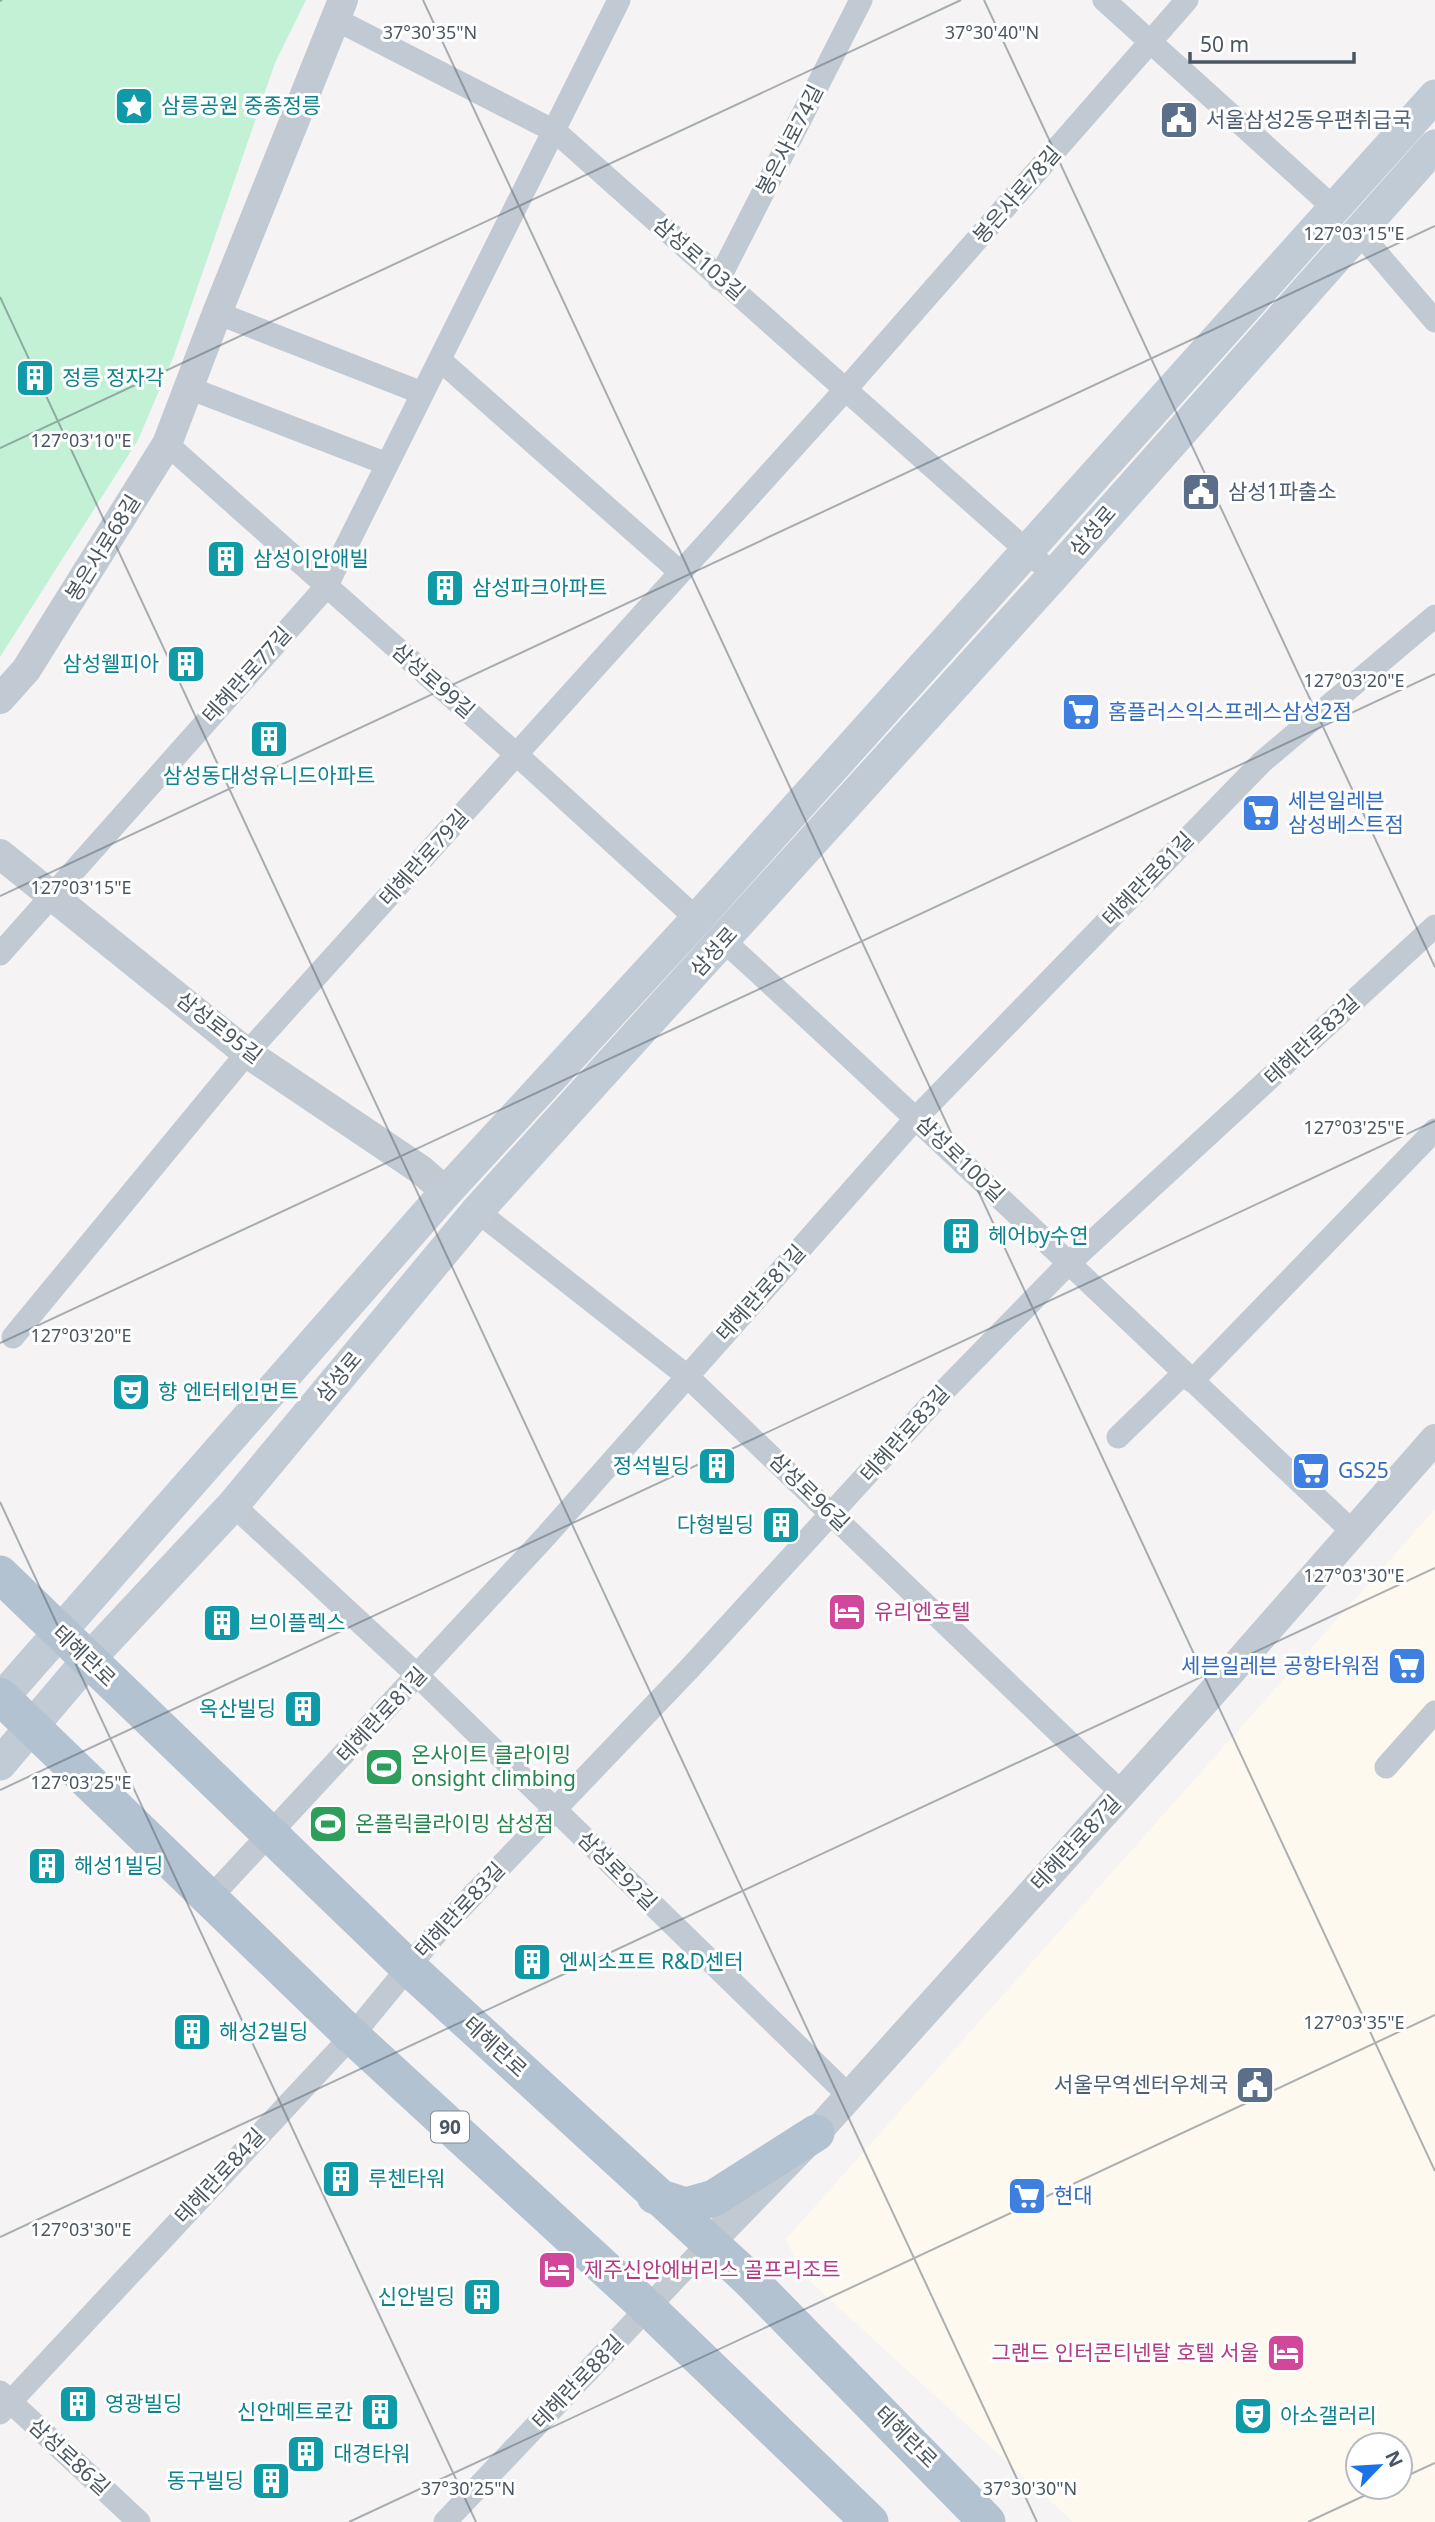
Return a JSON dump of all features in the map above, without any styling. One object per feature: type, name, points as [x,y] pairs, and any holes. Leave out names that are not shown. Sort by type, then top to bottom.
[{"type":"main road","name":"삼성로","points":[[0,1764],[89,1659],[233,1504],[477,1211],[1054,575],[1347,220],[1435,96]]},
{"type":"main road","name":"삼성로","points":[[1,1698],[446,1192],[1028,551],[1347,220],[1435,146]]},
{"type":"main road","name":"테헤란로","points":[[0,1574],[408,1967],[655,2196],[710,2242],[987,2522]]},
{"type":"main road","name":"90","points":[[1,1698],[352,2036],[649,2309],[870,2522]]},
{"type":"main road","points":[[655,2196],[686,2206],[702,2203],[733,2188],[816,2133]]},
{"type":"street","name":"테헤란로77길","points":[[0,954],[326,587],[556,132],[619,0]]},
{"type":"street","name":"봉은사로74길","points":[[719,279],[861,0]]},
{"type":"street","points":[[1104,0],[1347,220],[1435,321]]},
{"type":"street","name":"봉은사로78길","points":[[846,389],[1187,0]]},
{"type":"street","name":"삼성로103길","points":[[339,9],[556,132],[1054,575]]},
{"type":"street","name":"봉은사로68길","points":[[0,699],[26,670],[167,444],[339,9]]},
{"type":"street","points":[[217,313],[422,393]]},
{"type":"street","points":[[440,360],[680,572]]},
{"type":"street","points":[[190,388],[387,464]]},
{"type":"street","name":"테헤란로79길","points":[[13,1337],[247,1053],[846,389]]},
{"type":"street","name":"삼성로99길","points":[[167,444],[517,755],[696,919]]},
{"type":"street","name":"테헤란로81길","points":[[209,1899],[418,1676],[917,1117],[1262,762],[1435,616]]},
{"type":"street","name":"삼성로95길","points":[[0,854],[247,1053],[421,1170],[446,1192]]},
{"type":"street","name":"테헤란로83길","points":[[408,1967],[554,1808],[690,1668],[937,1398],[1068,1264],[1433,928]]},
{"type":"street","name":"삼성로100길","points":[[724,941],[917,1117],[1187,1378],[1353,1532]]},
{"type":"street","points":[[1118,1437],[1187,1378],[1435,1130]]},
{"type":"street","name":"삼성로96길","points":[[477,1211],[687,1376],[1122,1793]]},
{"type":"street","name":"테헤란로87길","points":[[710,2242],[816,2133],[1435,1439]]},
{"type":"street","name":"삼성로92길","points":[[233,1504],[418,1676],[848,2095]]},
{"type":"street","points":[[1386,1767],[1435,1712]]},
{"type":"street","name":"테헤란로84길","points":[[4,2402],[352,2036],[408,1967]]},
{"type":"street","name":"테헤란로88길","points":[[445,2522],[710,2242]]},
{"type":"street","name":"삼성로86길","points":[[4,2402],[139,2522]]},
{"type":"shaded area","points":[[1435,1509],[1435,2522],[1073,2522],[802,2274],[786,2239]]},
{"type":"green space","points":[[0,0],[306,0],[275,63],[173,358],[138,440],[0,657]]},
{"type":"place","name":"삼릉공원 중종정릉","points":[[134,106]]},
{"type":"place","name":"서울삼성2동우편취급국","points":[[1179,120]]},
{"type":"place","name":"정릉 정자각","points":[[35,378]]},
{"type":"place","name":"삼성1파출소","points":[[1201,492]]},
{"type":"place","name":"삼성이안애빌","points":[[226,559]]},
{"type":"place","name":"삼성파크아파트","points":[[445,588]]},
{"type":"place","name":"삼성웰피아","points":[[186,664]]},
{"type":"place","name":"홈플러스익스프레스삼성2점","points":[[1081,712]]},
{"type":"place","name":"삼성동대성유니드아파트","points":[[269,739]]},
{"type":"place","name":"세븐일레븐 삼성베스트점","points":[[1261,813]]},
{"type":"place","name":"헤어by수연","points":[[961,1236]]},
{"type":"place","name":"향 엔터테인먼트","points":[[131,1392]]},
{"type":"place","name":"정석빌딩","points":[[717,1466]]},
{"type":"place","name":"GS25","points":[[1311,1471]]},
{"type":"place","name":"다형빌딩","points":[[781,1525]]},
{"type":"place","name":"유리엔호텔","points":[[847,1612]]},
{"type":"place","name":"브이플렉스","points":[[222,1623]]},
{"type":"place","name":"세븐일레븐 공항타워점","points":[[1407,1666]]},
{"type":"place","name":"옥산빌딩","points":[[303,1709]]},
{"type":"place","name":"온사이트 클라이밍 onsight climbing","points":[[384,1767]]},
{"type":"place","name":"온플릭클라이밍 삼성점","points":[[328,1824]]},
{"type":"place","name":"해성1빌딩","points":[[47,1866]]},
{"type":"place","name":"엔씨소프트 R&D센터","points":[[532,1962]]},
{"type":"place","name":"해성2빌딩","points":[[192,2032]]},
{"type":"place","name":"서울무역센터우체국","points":[[1255,2085]]},
{"type":"place","name":"루첸타워","points":[[341,2179]]},
{"type":"place","name":"현대","points":[[1027,2196]]},
{"type":"place","name":"제주신안에버리스 골프리조트","points":[[557,2270]]},
{"type":"place","name":"신안빌딩","points":[[482,2297]]},
{"type":"place","name":"그랜드 인터콘티넨탈 호텔 서울","points":[[1286,2353]]},
{"type":"place","name":"영광빌딩","points":[[78,2404]]},
{"type":"place","name":"신안메트로칸","points":[[380,2412]]},
{"type":"place","name":"아소갤러리","points":[[1253,2416]]},
{"type":"place","name":"대경타워","points":[[306,2454]]},
{"type":"place","name":"동구빌딩","points":[[271,2481]]}]
